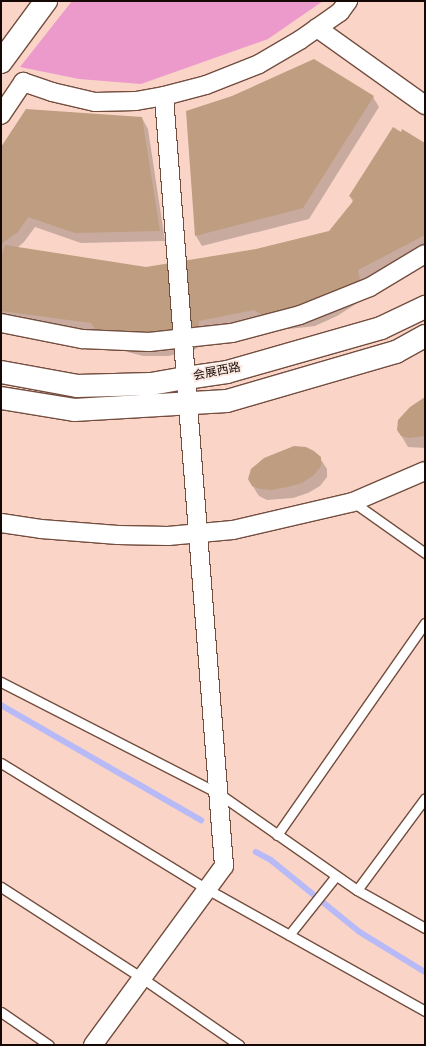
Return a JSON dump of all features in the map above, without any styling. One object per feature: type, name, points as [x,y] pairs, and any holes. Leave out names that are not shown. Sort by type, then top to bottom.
[{"type":"main road","points":[[1,62],[46,1]]},
{"type":"main road","name":"会展西路","points":[[1,372],[77,386],[151,384],[227,372],[381,328],[425,307]]},
{"type":"main road","points":[[1,398],[74,410],[227,401],[396,352],[425,336]]},
{"type":"street","points":[[1,115],[23,82],[52,92],[95,102],[136,100],[164,96],[206,85],[259,64],[340,12],[348,1]]},
{"type":"street","points":[[317,28],[425,105]]},
{"type":"street","points":[[93,1045],[224,866],[164,96]]},
{"type":"street","points":[[1,323],[82,339],[149,342],[232,333],[300,315],[370,287],[425,254]]},
{"type":"street","points":[[1,523],[118,535],[168,536],[233,530],[354,502],[425,471]]},
{"type":"lane","points":[[354,502],[425,553]]},
{"type":"lane","points":[[277,835],[425,623]]},
{"type":"lane","points":[[1,682],[218,793],[357,890],[425,928]]},
{"type":"lane","points":[[1,763],[207,889],[425,1011]]},
{"type":"lane","points":[[357,890],[425,798]]},
{"type":"lane","points":[[289,935],[336,876]]},
{"type":"lane","points":[[1,886],[142,978],[239,1045]]},
{"type":"lane","points":[[1,1012],[48,1045]]},
{"type":"shaded area","points":[[72,1],[323,1],[268,39],[141,84],[79,79],[20,67]]},
{"type":"building","points":[[314,59],[374,96],[303,208],[195,236],[186,111],[232,96]]},
{"type":"building","points":[[26,109],[142,117],[160,231],[75,233],[28,217],[18,232],[1,244],[1,147]]},
{"type":"building","points":[[393,127],[401,132],[402,129],[425,143],[425,235],[358,270],[360,279],[353,291],[264,316],[254,310],[199,321],[198,332],[111,339],[95,329],[91,323],[1,311],[1,258],[5,245],[146,267],[256,249],[329,231],[354,200],[349,196]]},
{"type":"building","points":[[425,397],[425,436],[410,438],[401,436],[397,430],[398,420],[410,407]]},
{"type":"building","points":[[294,446],[306,447],[321,457],[321,466],[314,475],[302,483],[271,490],[252,486],[248,479],[251,469],[264,458]]},
{"type":"waterway","points":[[1,705],[201,820]]},
{"type":"waterway","points":[[256,852],[271,860],[360,932],[425,972]]}]
